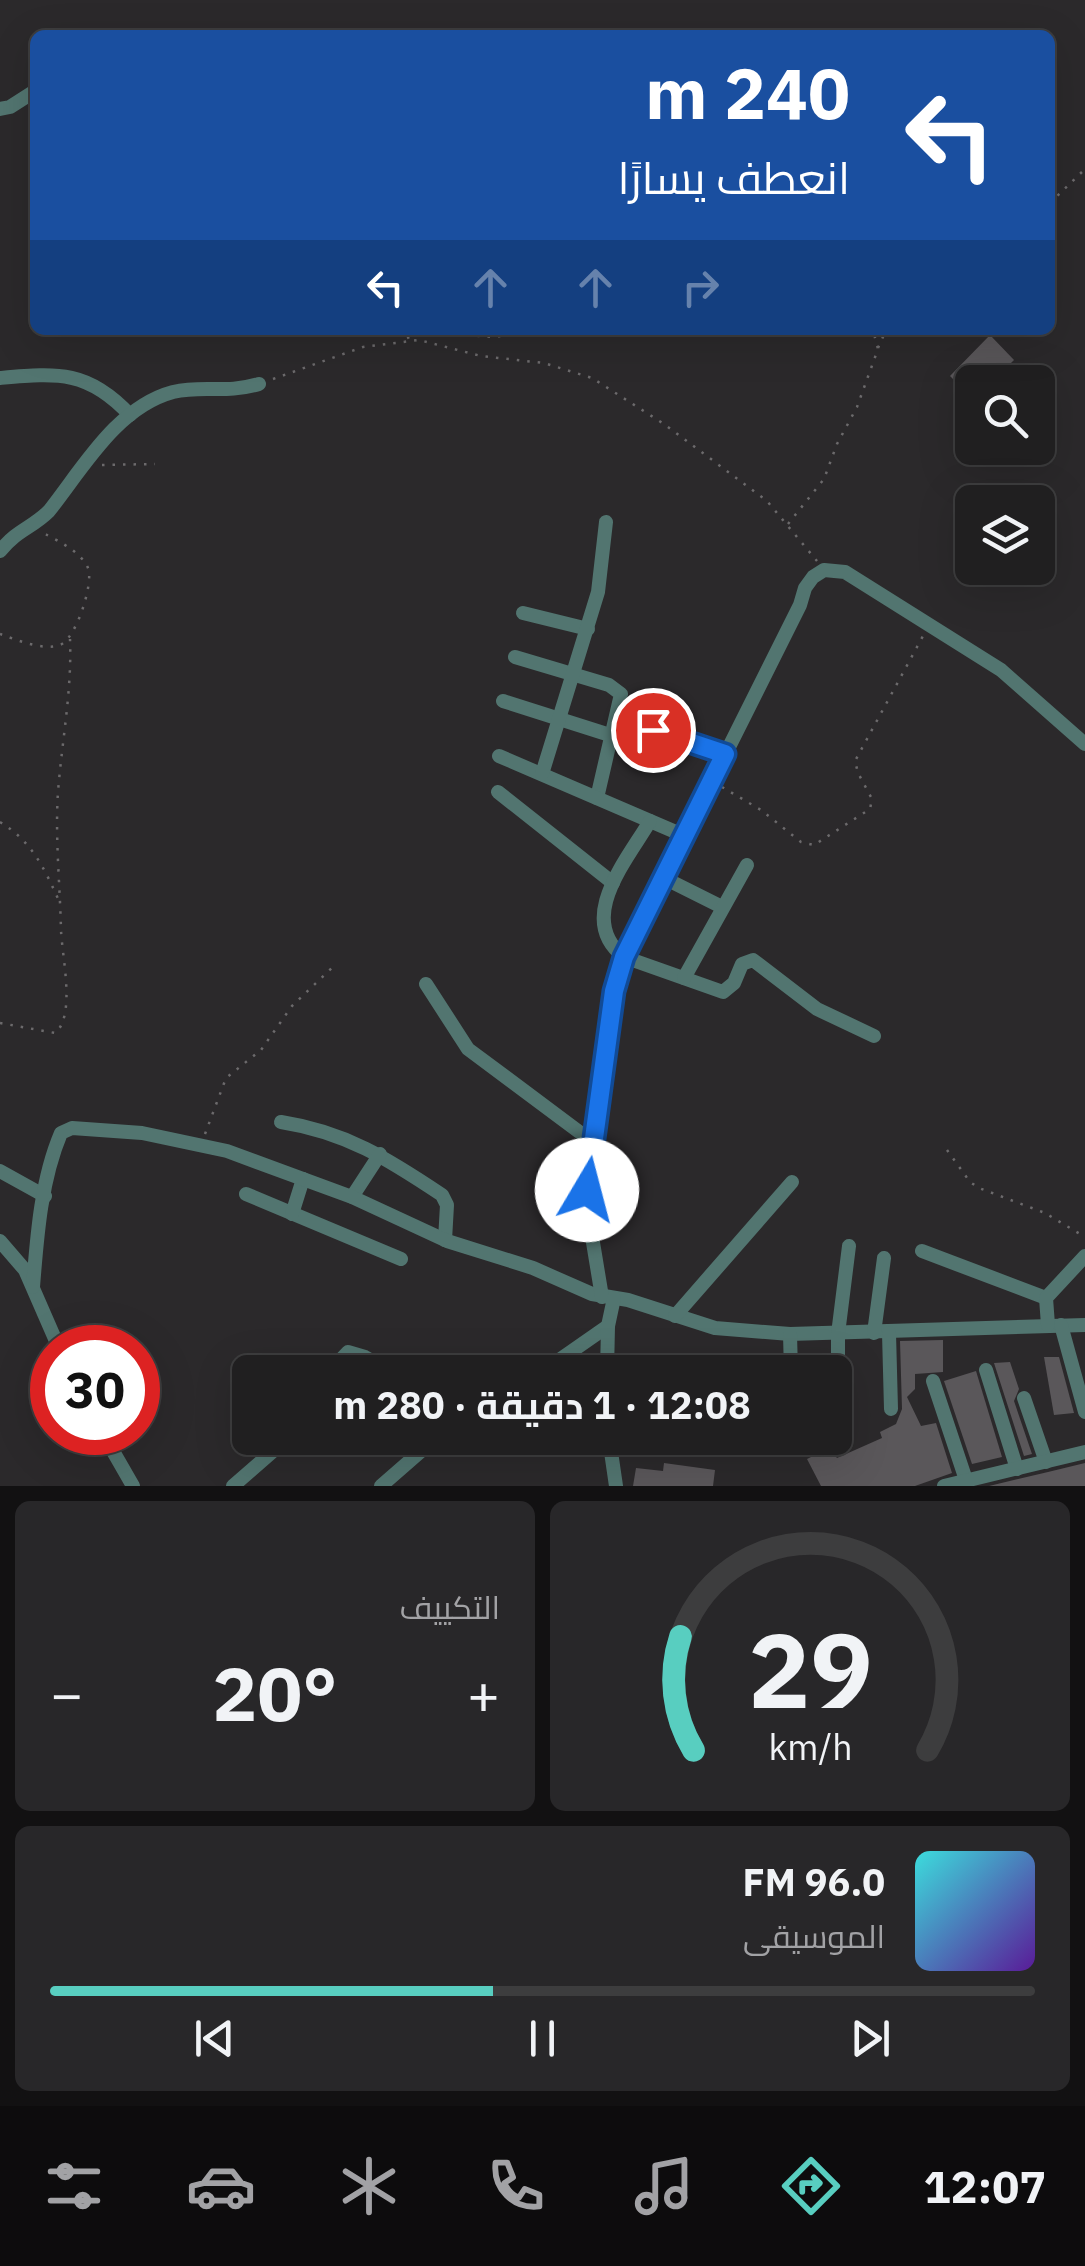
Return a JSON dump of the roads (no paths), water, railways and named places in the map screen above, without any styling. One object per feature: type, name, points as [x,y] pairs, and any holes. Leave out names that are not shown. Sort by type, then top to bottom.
[{"type":"street","points":[[0,109],[30,95]]},
{"type":"street","points":[[0,378],[49,374],[76,378],[99,387],[130,415]]},
{"type":"street","points":[[0,551],[16,532],[49,510],[112,431],[130,415],[170,393],[200,389],[236,391],[259,384]]},
{"type":"street","points":[[542,774],[601,578],[606,522]]},
{"type":"street","points":[[607,1355],[608,1297],[586,1200],[614,991],[624,957],[805,588],[824,570],[845,572],[1001,670],[1085,744]]},
{"type":"street","points":[[523,613],[588,629]]},
{"type":"street","points":[[515,658],[574,673],[621,694],[597,798]]},
{"type":"street","points":[[503,701],[613,736]]},
{"type":"street","points":[[617,718],[725,754]]},
{"type":"street","points":[[499,756],[685,836]]},
{"type":"street","points":[[498,792],[613,883]]},
{"type":"street","points":[[650,822],[603,906],[602,920],[608,940],[624,957],[727,991],[742,964],[752,960],[817,1009],[874,1036]]},
{"type":"street","points":[[684,978],[747,865]]},
{"type":"street","points":[[662,877],[722,907]]},
{"type":"street","points":[[426,984],[468,1049],[594,1143]]},
{"type":"street","points":[[281,1122],[330,1133],[380,1154],[446,1200],[445,1240]]},
{"type":"street","points":[[33,1287],[37,1235],[57,1142],[65,1130],[142,1132],[201,1144],[303,1178],[445,1240],[608,1297],[730,1330],[838,1334],[964,1326],[1085,1325]]},
{"type":"street","points":[[352,1197],[380,1154]]},
{"type":"street","points":[[0,1171],[45,1196]]},
{"type":"street","points":[[292,1214],[303,1178]]},
{"type":"street","points":[[675,1316],[792,1182]]},
{"type":"street","points":[[246,1194],[400,1259]]},
{"type":"street","points":[[0,1241],[25,1270],[49,1325]]},
{"type":"street","points":[[838,1355],[848,1246]]},
{"type":"street","points":[[922,1252],[1046,1298]]},
{"type":"street","points":[[1046,1298],[1085,1256]]},
{"type":"street","points":[[884,1258],[881,1333],[891,1410]]},
{"type":"street","points":[[1046,1298],[1085,1412]]},
{"type":"street","points":[[570,1355],[608,1326]]},
{"type":"street","points":[[790,1334],[791,1355]]},
{"type":"street","points":[[986,1370],[1016,1470]]},
{"type":"street","points":[[933,1381],[954,1484],[1085,1452]]},
{"type":"street","points":[[1024,1398],[1046,1462]]},
{"type":"street","points":[[115,1455],[133,1486]]},
{"type":"street","points":[[233,1486],[269,1455]]},
{"type":"street","points":[[382,1486],[417,1455]]},
{"type":"street","points":[[611,1455],[616,1486]]}]
